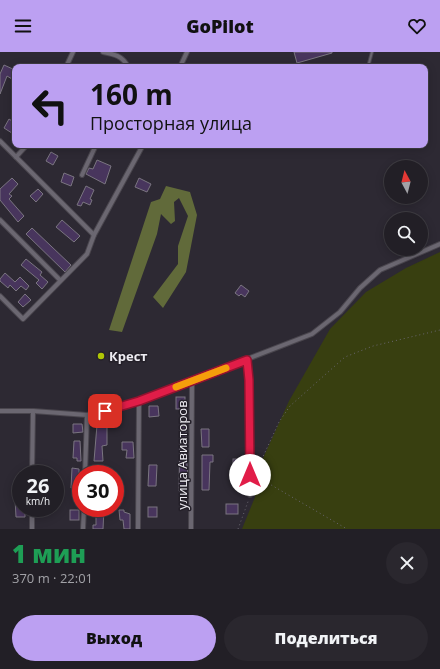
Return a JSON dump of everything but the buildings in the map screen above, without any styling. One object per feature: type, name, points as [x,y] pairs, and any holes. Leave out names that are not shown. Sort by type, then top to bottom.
[{"type":"street","points":[[67,64],[73,52]]},
{"type":"street","points":[[103,52],[115,53],[123,59],[126,64]]},
{"type":"street","points":[[181,64],[187,52]]},
{"type":"street","points":[[0,141],[94,235]]},
{"type":"street","points":[[16,157],[24,148]]},
{"type":"street","points":[[82,175],[95,148]]},
{"type":"street","points":[[0,296],[23,319],[60,280],[88,254],[94,235],[141,148]]},
{"type":"street","points":[[0,220],[60,280]]},
{"type":"street","points":[[0,411],[33,411],[87,415],[139,401],[192,381],[312,334],[340,312],[360,288],[380,270],[440,244]]},
{"type":"street","points":[[247,360],[252,475],[250,495]]},
{"type":"street","name":"улица Авиаторов","points":[[191,529],[192,381]]},
{"type":"street","points":[[138,529],[139,401]]},
{"type":"street","points":[[32,465],[33,411]]},
{"type":"street","points":[[85,465],[87,415]]},
{"type":"street","points":[[32,517],[32,529]]},
{"type":"street","points":[[83,529],[84,517]]},
{"type":"lane","points":[[369,64],[372,52]]},
{"type":"path","points":[[347,529],[252,475],[279,422],[290,406],[345,357],[372,346],[440,330]]},
{"type":"path","points":[[238,529],[250,495]]},
{"type":"green space","points":[[166,186],[190,192],[197,215],[186,272],[163,308],[153,297],[178,264],[178,246],[188,216],[179,198],[174,202],[175,221],[171,224],[161,214],[157,234],[122,332],[109,330],[151,202],[160,199]]},
{"type":"green space","points":[[440,252],[440,529],[242,529],[255,497],[255,484],[259,467],[289,401],[330,329],[366,292],[406,268]]},
{"type":"slow traffic","points":[[176,387],[226,368]]},
{"type":"place","name":"Крест","points":[[101,356]]},
{"type":"route","points":[[105,411],[139,401],[247,360],[249,380],[250,475]]}]
